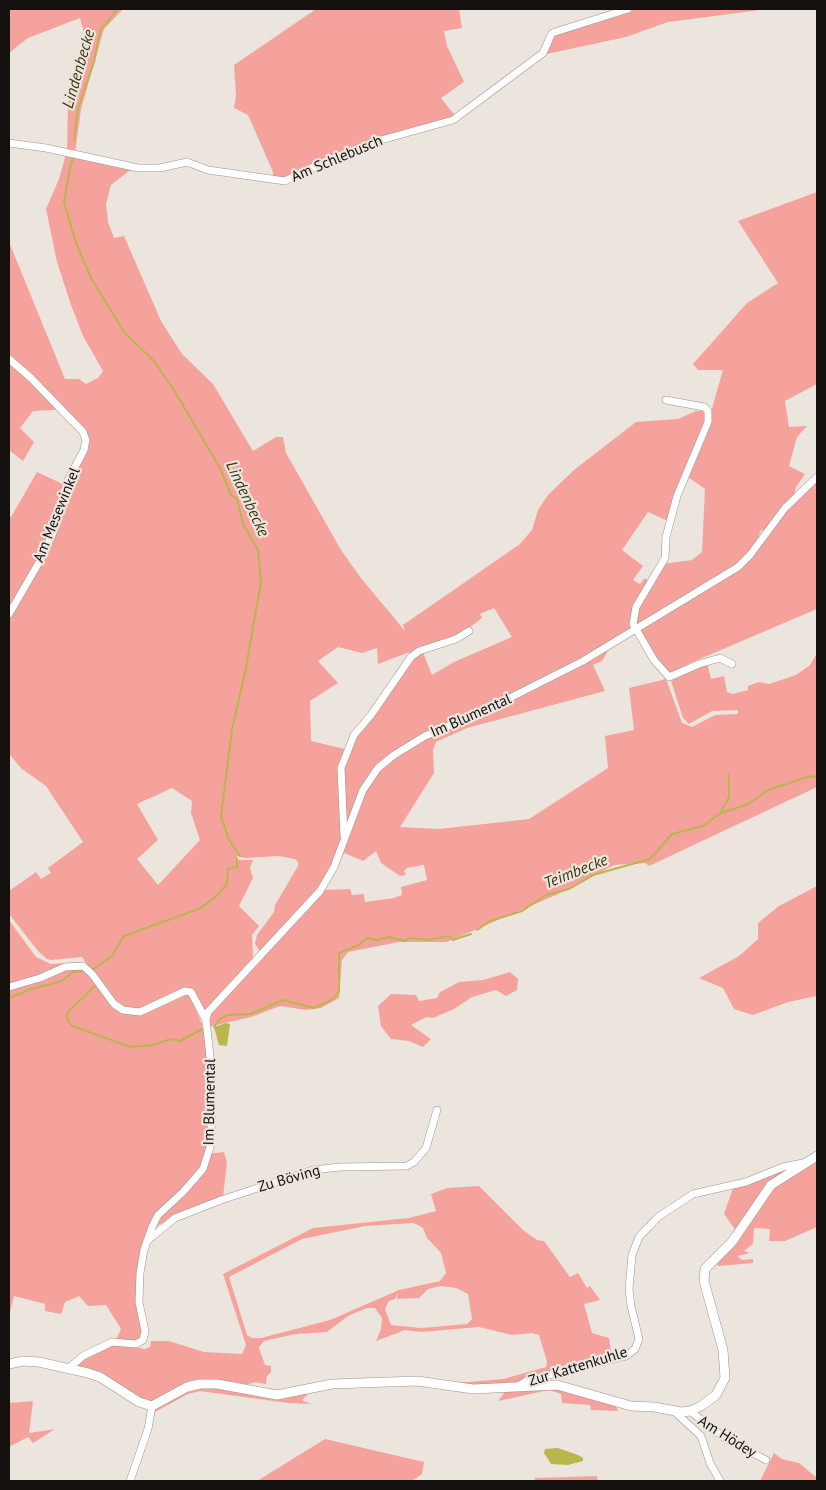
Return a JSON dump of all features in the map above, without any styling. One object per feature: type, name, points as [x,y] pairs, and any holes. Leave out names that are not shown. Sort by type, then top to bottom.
[{"type":"street","name":"Am Schlebusch","points":[[9,142],[138,168],[160,168],[187,162],[208,170],[286,181],[326,161],[381,140],[453,120],[542,53],[552,34],[628,9]]},
{"type":"street","name":"Am Mesewinkel","points":[[9,359],[31,378],[83,432],[86,440],[84,450],[68,482],[55,528],[41,559],[9,614]]},
{"type":"street","points":[[666,400],[699,406],[708,411],[708,422],[701,443],[684,475],[677,496],[666,537],[665,558],[636,607],[633,619],[634,629],[654,660],[669,678],[699,664],[720,658],[732,664]]},
{"type":"street","name":"Im Blumental","points":[[69,1368],[83,1356],[106,1344],[112,1342],[136,1344],[143,1340],[145,1331],[140,1312],[139,1287],[147,1241],[158,1215],[196,1178],[208,1158],[212,1135],[212,1075],[206,1020],[217,1000],[320,892],[334,867],[368,781],[394,755],[440,729],[482,712],[556,676],[738,567],[750,555],[784,508],[817,477]]},
{"type":"street","name":"Im Blumental","points":[[344,838],[341,773],[344,756],[354,735],[371,715],[411,657],[419,651],[456,639],[469,631]]},
{"type":"street","points":[[9,987],[40,978],[64,967],[83,966],[92,974],[114,1004],[123,1010],[140,1012],[185,990],[190,992],[206,1020]]},
{"type":"street","name":"Zu Böving","points":[[147,1241],[175,1218],[221,1200],[312,1170],[340,1167],[407,1166],[414,1162],[426,1148],[437,1110]]},
{"type":"street","points":[[9,1364],[23,1361],[39,1362],[100,1377],[139,1402],[152,1406],[187,1387],[208,1383],[278,1395],[332,1384],[417,1381],[473,1389],[558,1384],[631,1406],[654,1407],[675,1412],[690,1411],[701,1406],[716,1395],[725,1378],[723,1347],[704,1281],[705,1269],[732,1242],[765,1192],[803,1163],[817,1156]]},
{"type":"street","name":"Zur Kattenkuhle","points":[[520,1385],[528,1380],[626,1356],[635,1349],[639,1339],[631,1306],[629,1288],[632,1254],[639,1237],[658,1217],[693,1194],[746,1182],[783,1168],[803,1163]]},
{"type":"street","points":[[130,1481],[148,1429],[152,1406]]},
{"type":"street","name":"Am Hödey","points":[[690,1411],[726,1439],[766,1460]]},
{"type":"street","points":[[675,1412],[701,1436],[710,1463],[720,1481]]},
{"type":"shaded area","points":[[9,9],[123,9],[104,29],[81,109],[75,153],[67,151],[68,103],[77,81],[84,33],[80,18],[28,38],[9,53]]},
{"type":"shaded area","points":[[316,9],[459,9],[462,28],[444,31],[447,46],[464,82],[441,98],[456,117],[393,135],[287,179],[273,178],[273,172],[248,115],[234,108],[236,96],[234,65]]},
{"type":"shaded area","points":[[633,9],[768,9],[668,22],[626,37],[542,55],[555,35]]},
{"type":"shaded area","points":[[66,154],[137,170],[129,171],[111,185],[106,204],[108,222],[114,238],[124,236],[161,321],[182,354],[213,384],[253,451],[276,437],[283,437],[286,453],[341,550],[361,578],[405,631],[403,625],[520,544],[532,530],[538,510],[548,495],[574,470],[636,422],[678,419],[696,411],[707,411],[700,442],[683,475],[670,522],[648,512],[622,550],[643,566],[633,580],[640,584],[645,578],[650,582],[635,607],[630,629],[606,646],[609,649],[602,661],[593,665],[605,691],[467,728],[436,742],[433,750],[434,773],[400,827],[439,829],[529,819],[608,768],[605,736],[634,730],[629,688],[666,679],[682,723],[692,727],[715,715],[738,714],[738,710],[712,711],[689,724],[683,718],[671,681],[707,663],[711,679],[724,676],[727,692],[733,694],[748,690],[748,686],[759,682],[769,684],[796,675],[810,665],[817,653],[817,787],[649,866],[645,863],[614,865],[572,888],[447,942],[399,942],[348,952],[342,960],[339,998],[321,1008],[306,1010],[280,1006],[251,1017],[208,1027],[210,1013],[216,1004],[324,890],[350,889],[352,895],[364,894],[365,902],[394,898],[402,895],[401,887],[427,880],[424,865],[407,868],[404,871],[406,875],[400,876],[381,863],[376,851],[363,861],[344,853],[337,867],[343,843],[338,846],[332,867],[316,893],[261,951],[255,944],[257,935],[274,912],[275,905],[298,866],[298,862],[295,859],[279,856],[245,858],[237,856],[238,860],[253,860],[250,868],[253,878],[239,906],[259,926],[252,935],[253,957],[250,963],[206,1012],[200,1010],[191,991],[186,989],[140,1010],[132,1011],[115,1004],[113,1005],[123,1012],[138,1014],[183,993],[189,994],[202,1024],[210,1063],[210,1132],[207,1154],[224,1152],[227,1162],[223,1197],[174,1217],[147,1231],[137,1287],[137,1304],[143,1330],[141,1337],[136,1341],[116,1340],[121,1329],[106,1305],[88,1306],[79,1296],[65,1302],[61,1314],[45,1311],[45,1304],[14,1296],[9,1316],[9,920],[36,957],[51,964],[80,962],[78,966],[91,973],[109,1000],[111,999],[82,957],[47,959],[38,951],[9,914],[9,891],[36,872],[41,879],[51,873],[48,868],[83,842],[46,786],[22,769],[9,754],[9,516],[11,517],[37,472],[67,486],[82,458],[87,440],[83,430],[58,407],[55,410],[33,411],[20,428],[34,442],[23,461],[9,450],[9,242],[65,379],[79,379],[86,384],[98,378],[103,371],[83,336],[57,262],[46,209],[59,179]],"holes":[[[494,608],[512,637],[454,662],[432,675],[422,650],[460,635],[482,618],[480,614]],[[338,647],[362,653],[377,648],[378,664],[410,652],[381,700],[351,734],[345,749],[311,741],[310,701],[338,683],[318,661]],[[172,788],[192,801],[191,813],[200,840],[158,885],[137,859],[158,840],[137,804]]]},
{"type":"shaded area","points":[[817,192],[817,384],[785,401],[789,427],[807,426],[797,437],[789,466],[805,474],[796,487],[794,496],[758,542],[763,529],[761,530],[753,549],[740,563],[637,626],[635,615],[662,564],[692,560],[702,552],[705,489],[685,475],[702,443],[723,370],[698,370],[693,364],[747,303],[778,283],[738,221]]},
{"type":"shaded area","points":[[817,479],[817,609],[688,664],[676,674],[671,675],[664,671],[639,631],[731,574],[776,519]]},
{"type":"shaded area","points":[[817,886],[817,996],[788,1002],[753,1015],[734,1009],[723,988],[699,978],[739,956],[758,939],[758,923],[779,906]]},
{"type":"shaded area","points":[[510,972],[518,979],[517,990],[506,996],[496,990],[472,997],[454,1009],[433,1018],[426,1017],[411,1025],[431,1039],[423,1047],[409,1041],[391,1039],[381,1026],[378,1006],[391,994],[416,995],[419,1001],[437,998],[440,992],[459,982],[483,980]]},
{"type":"shaded area","points":[[226,1023],[230,1024],[227,1046],[219,1045],[214,1027]]},
{"type":"shaded area","points":[[817,1158],[817,1227],[785,1241],[769,1241],[770,1229],[754,1228],[753,1244],[744,1251],[750,1253],[737,1256],[742,1260],[753,1259],[753,1263],[718,1266],[716,1262],[772,1188]]},
{"type":"shaded area","points":[[789,1167],[737,1232],[724,1214],[733,1188]]},
{"type":"shaded area","points":[[479,1186],[523,1230],[537,1240],[544,1241],[570,1277],[578,1273],[587,1288],[590,1286],[600,1300],[584,1304],[592,1333],[609,1338],[612,1357],[517,1382],[472,1386],[456,1383],[503,1379],[546,1367],[547,1362],[539,1335],[532,1333],[512,1335],[479,1327],[421,1332],[405,1330],[376,1341],[381,1329],[382,1318],[375,1308],[367,1308],[348,1316],[327,1332],[295,1334],[264,1341],[259,1347],[260,1351],[265,1365],[271,1366],[271,1372],[267,1376],[266,1384],[255,1382],[242,1386],[209,1380],[156,1402],[148,1402],[74,1367],[84,1357],[115,1344],[145,1349],[150,1347],[151,1341],[169,1341],[204,1352],[242,1354],[246,1345],[223,1274],[313,1228],[409,1218],[436,1211],[431,1194],[447,1188]],"holes":[[[414,1223],[423,1228],[427,1238],[441,1253],[446,1273],[440,1281],[399,1290],[330,1320],[261,1338],[252,1338],[247,1335],[229,1277],[302,1239],[365,1226]],[[441,1286],[456,1288],[468,1294],[472,1319],[467,1324],[421,1328],[391,1325],[385,1309],[389,1301],[395,1299],[398,1293],[397,1299],[419,1298],[428,1289]]]},
{"type":"shaded area","points":[[211,1385],[278,1398],[321,1390],[308,1394],[303,1399],[303,1401],[312,1404],[288,1403],[200,1391],[188,1394],[153,1413],[154,1410],[190,1389]]},
{"type":"shaded area","points":[[558,1386],[615,1404],[618,1411],[591,1410],[590,1405],[562,1403],[561,1394],[549,1390],[498,1401],[508,1388]]},
{"type":"shaded area","points":[[33,1401],[29,1433],[55,1429],[33,1443],[28,1437],[9,1447],[9,1403]]},
{"type":"shaded area","points":[[325,1439],[424,1462],[422,1474],[412,1481],[257,1481]]},
{"type":"shaded area","points":[[558,1448],[578,1455],[583,1458],[583,1461],[568,1465],[551,1464],[544,1453],[545,1449]]},
{"type":"shaded area","points":[[774,1453],[782,1459],[799,1463],[817,1478],[817,1481],[760,1481]]},
{"type":"shaded area","points":[[597,1476],[598,1481],[535,1481],[535,1478]]},
{"type":"waterway","name":"Lindenbecke","points":[[74,141],[78,108],[94,62],[100,31],[117,9]]},
{"type":"waterway","name":"Lindenbecke","points":[[74,158],[71,163],[64,202],[76,243],[91,278],[124,332],[154,361],[174,390],[220,468],[231,495],[237,499],[243,524],[258,550],[261,582],[245,673],[232,729],[221,816],[229,840],[240,856]]},
{"type":"waterway","points":[[721,812],[729,797],[729,774]]},
{"type":"waterway","name":"Teimbecke","points":[[477,930],[490,921],[522,911],[546,895],[569,889],[593,875],[650,859],[672,834],[703,826],[719,814],[748,804],[768,790],[810,776],[817,777]]},
{"type":"waterway","name":"Lindenbecke","points":[[92,970],[112,956],[124,936],[201,908],[227,884],[228,869],[237,867],[237,859]]},
{"type":"waterway","name":"Teimbecke","points":[[214,1027],[220,1019],[228,1015],[251,1014],[283,1000],[314,1008],[331,1000],[339,992],[339,953],[359,945],[367,938],[377,940],[389,937],[404,941],[410,938],[428,940],[449,936],[453,940],[471,934]]},
{"type":"waterway","name":"Lindenbecke","points":[[9,998],[31,989],[62,981],[73,972],[85,971]]},
{"type":"waterway","name":"Teimbecke","points":[[96,985],[67,1013],[68,1021],[72,1026],[131,1047],[152,1045],[171,1039],[180,1041],[202,1029]]}]
